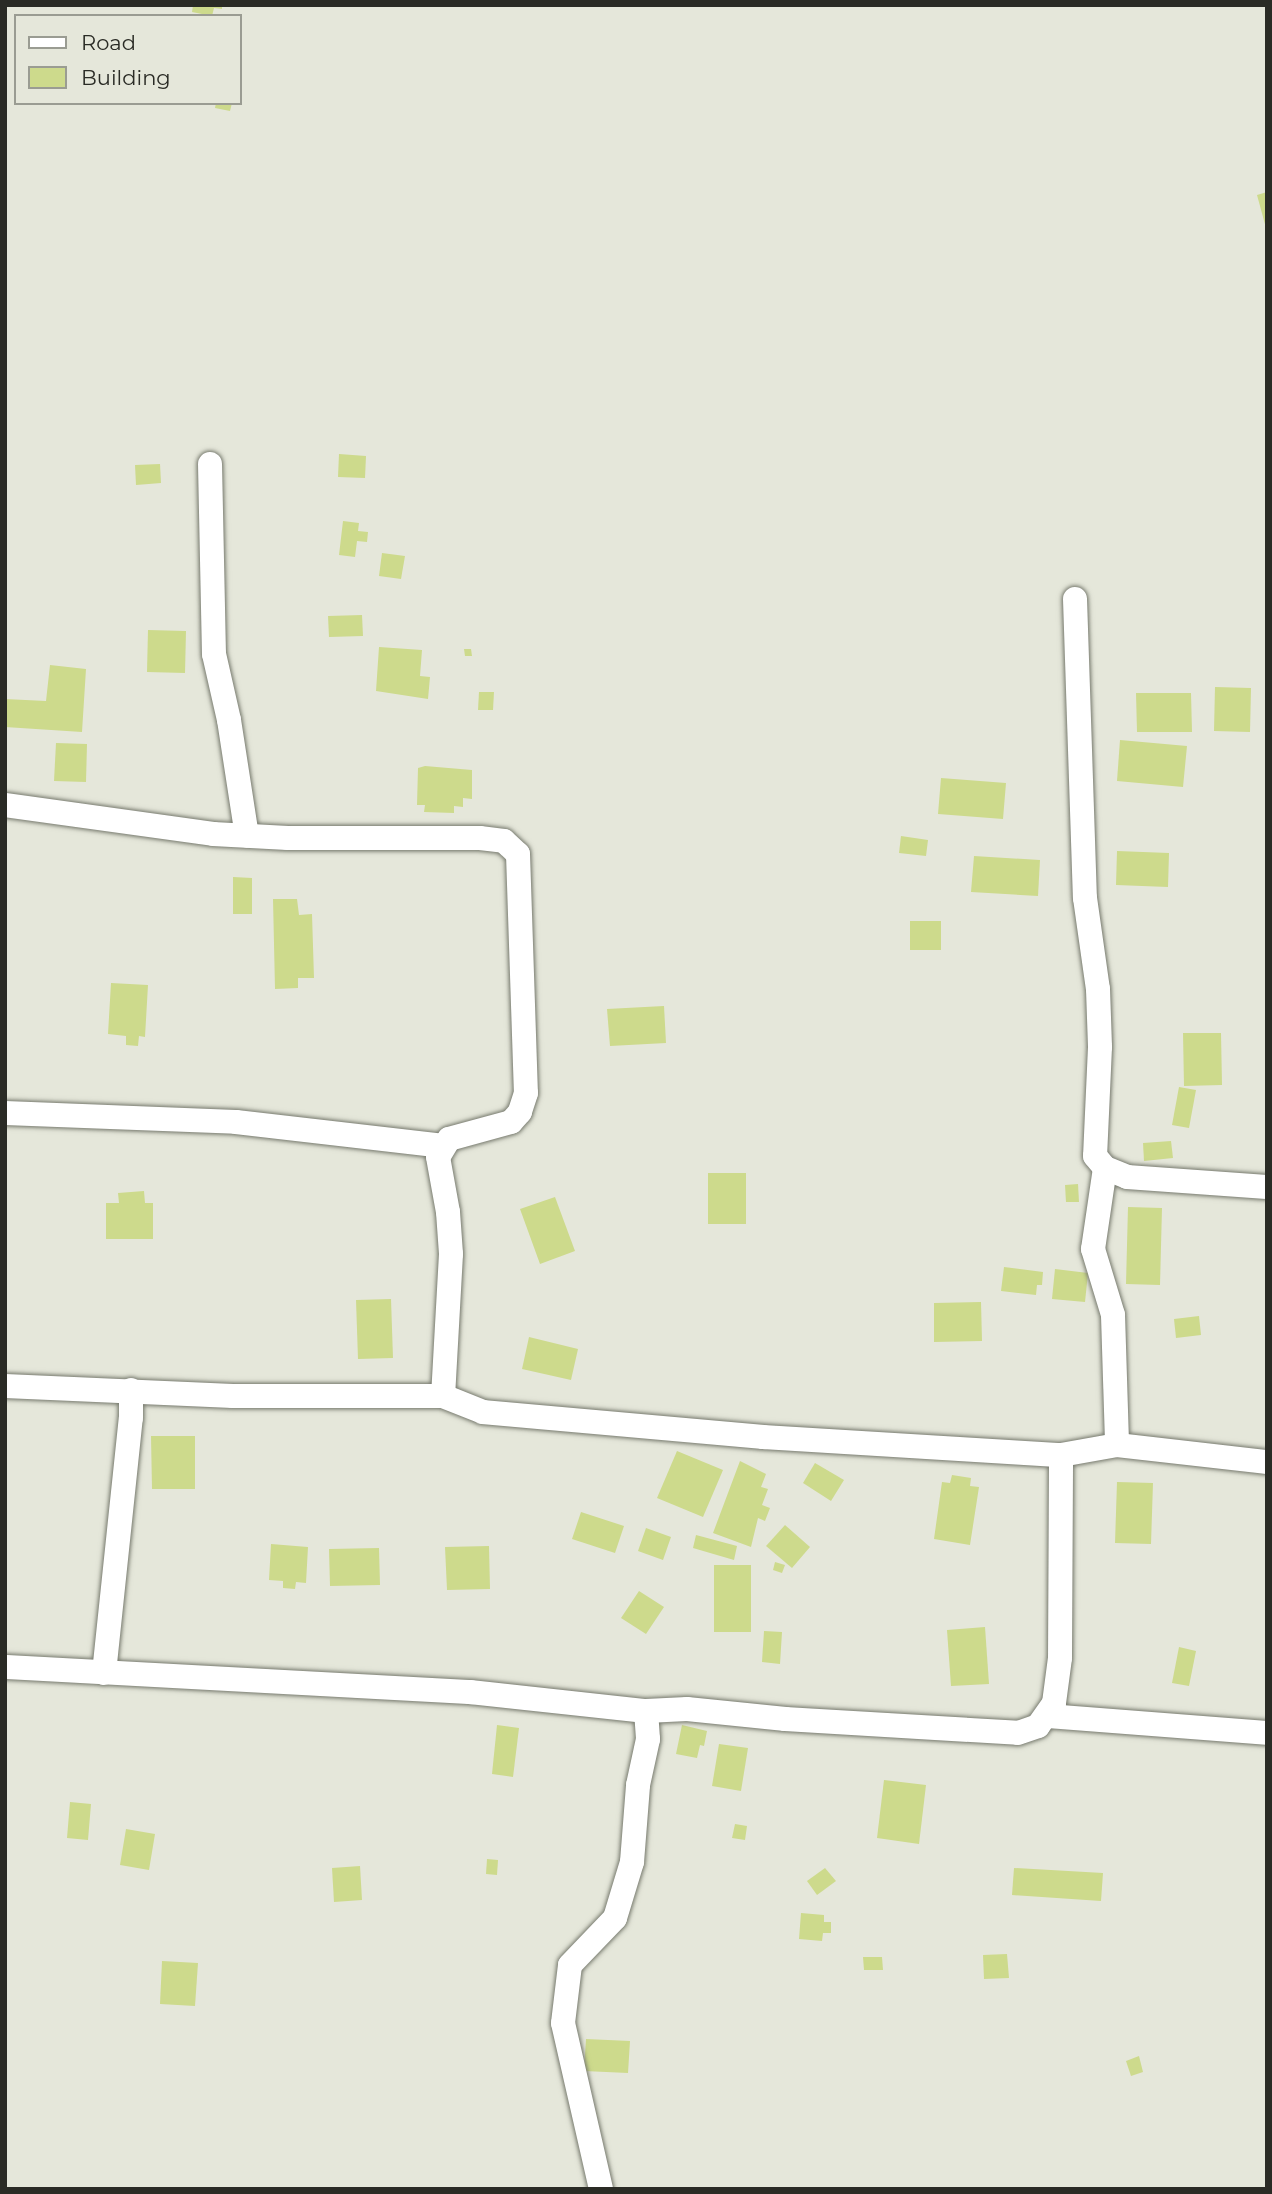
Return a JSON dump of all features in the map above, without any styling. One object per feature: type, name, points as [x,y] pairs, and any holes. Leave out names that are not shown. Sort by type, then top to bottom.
[{"type":"street","points":[[210,464],[214,654],[229,720],[247,836]]},
{"type":"street","points":[[1075,599],[1084,884],[1098,989],[1095,1156],[1105,1168],[1127,1177],[1267,1187]]},
{"type":"street","points":[[5,804],[247,836],[480,838],[504,841],[517,854],[526,1093],[520,1112],[511,1122],[449,1139],[442,1146],[439,1170],[448,1212],[451,1254],[443,1396]]},
{"type":"street","points":[[10,1109],[236,1122],[442,1146]]},
{"type":"street","points":[[1105,1168],[1093,1249],[1113,1315],[1117,1445]]},
{"type":"street","points":[[5,1386],[233,1396],[443,1396],[484,1412],[646,1424],[763,1437],[1061,1455],[1117,1445],[1267,1462]]},
{"type":"street","points":[[104,1673],[131,1418],[131,1390]]},
{"type":"street","points":[[5,1667],[470,1692],[646,1711],[687,1709],[785,1719],[1018,1733],[1038,1726],[1054,1703],[1060,1658],[1061,1455]]},
{"type":"street","points":[[601,2189],[564,2024],[570,1965],[615,1918],[632,1861],[638,1785],[648,1739],[646,1711]]},
{"type":"street","points":[[1047,1716],[1267,1733]]},
{"type":"building","points":[[193,5],[222,5],[222,9],[214,8],[212,14],[192,12]]},
{"type":"building","points":[[216,105],[232,105],[230,111],[215,108]]},
{"type":"building","points":[[1267,192],[1267,228],[1266,228],[1257,195]]},
{"type":"building","points":[[339,454],[366,456],[365,478],[338,477]]},
{"type":"building","points":[[160,464],[161,483],[136,485],[135,465]]},
{"type":"building","points":[[343,521],[359,523],[358,531],[368,532],[367,542],[357,541],[355,557],[339,555]]},
{"type":"building","points":[[382,553],[405,556],[401,579],[379,576]]},
{"type":"building","points":[[362,615],[363,636],[329,637],[328,616]]},
{"type":"building","points":[[148,630],[186,631],[185,673],[147,672]]},
{"type":"building","points":[[379,647],[422,650],[420,676],[430,677],[428,699],[376,691]]},
{"type":"building","points":[[464,649],[471,649],[472,656],[465,656]]},
{"type":"building","points":[[50,665],[86,669],[82,732],[5,727],[5,699],[46,701]]},
{"type":"building","points":[[1215,687],[1251,688],[1250,732],[1214,731]]},
{"type":"building","points":[[479,692],[494,692],[493,710],[478,710]]},
{"type":"building","points":[[1136,693],[1191,693],[1192,732],[1137,732]]},
{"type":"building","points":[[1120,740],[1187,746],[1183,787],[1117,781]]},
{"type":"building","points":[[56,743],[87,744],[86,782],[54,781]]},
{"type":"building","points":[[425,766],[472,770],[472,799],[463,798],[463,807],[454,806],[454,813],[424,812],[425,805],[417,805],[418,768]]},
{"type":"building","points":[[941,778],[1006,783],[1003,819],[938,814]]},
{"type":"building","points":[[901,836],[928,840],[926,856],[899,853]]},
{"type":"building","points":[[1117,851],[1169,853],[1168,887],[1116,885]]},
{"type":"building","points":[[974,856],[1040,860],[1038,896],[971,892]]},
{"type":"building","points":[[233,877],[252,878],[252,914],[233,914]]},
{"type":"building","points":[[273,899],[297,899],[299,915],[312,914],[314,978],[298,978],[298,988],[275,989]]},
{"type":"building","points":[[910,921],[941,921],[941,950],[910,950]]},
{"type":"building","points":[[111,983],[148,985],[145,1037],[139,1036],[138,1046],[126,1045],[126,1036],[108,1034]]},
{"type":"building","points":[[664,1006],[666,1043],[610,1046],[607,1009]]},
{"type":"building","points":[[1183,1033],[1221,1033],[1222,1085],[1184,1086]]},
{"type":"building","points":[[1179,1087],[1196,1090],[1189,1128],[1172,1125]]},
{"type":"building","points":[[1171,1141],[1173,1158],[1144,1161],[1143,1143]]},
{"type":"building","points":[[708,1173],[746,1173],[746,1224],[708,1224]]},
{"type":"building","points":[[1078,1184],[1079,1202],[1066,1202],[1065,1185]]},
{"type":"building","points":[[144,1191],[145,1203],[153,1203],[153,1239],[106,1239],[106,1203],[119,1203],[118,1193]]},
{"type":"building","points":[[555,1197],[575,1251],[540,1264],[520,1209]]},
{"type":"building","points":[[1128,1207],[1162,1208],[1160,1285],[1126,1284]]},
{"type":"building","points":[[1004,1267],[1043,1272],[1042,1285],[1037,1285],[1036,1295],[1001,1291]]},
{"type":"building","points":[[1055,1269],[1088,1273],[1085,1302],[1052,1299]]},
{"type":"building","points":[[391,1299],[393,1358],[358,1359],[356,1300]]},
{"type":"building","points":[[981,1302],[982,1341],[934,1342],[934,1303]]},
{"type":"building","points":[[1199,1316],[1201,1335],[1176,1338],[1174,1319]]},
{"type":"building","points":[[529,1337],[578,1349],[571,1380],[522,1369]]},
{"type":"building","points":[[151,1436],[195,1436],[195,1489],[152,1489]]},
{"type":"building","points":[[677,1451],[723,1470],[703,1517],[657,1498]]},
{"type":"building","points":[[740,1461],[766,1474],[761,1487],[768,1489],[762,1505],[770,1508],[765,1521],[758,1518],[751,1547],[713,1533]]},
{"type":"building","points":[[815,1463],[844,1480],[831,1501],[803,1483]]},
{"type":"building","points":[[952,1475],[971,1478],[970,1486],[979,1487],[970,1545],[934,1539],[942,1482],[950,1483]]},
{"type":"building","points":[[1117,1482],[1153,1483],[1151,1544],[1115,1543]]},
{"type":"building","points":[[581,1512],[624,1526],[615,1553],[572,1539]]},
{"type":"building","points":[[785,1525],[810,1547],[792,1568],[766,1546]]},
{"type":"building","points":[[646,1528],[671,1537],[663,1560],[638,1551]]},
{"type":"building","points":[[696,1535],[737,1546],[734,1560],[693,1548]]},
{"type":"building","points":[[271,1544],[308,1547],[306,1583],[296,1582],[295,1589],[283,1588],[283,1581],[269,1580]]},
{"type":"building","points":[[489,1546],[490,1589],[447,1590],[445,1547]]},
{"type":"building","points":[[379,1548],[380,1585],[330,1586],[329,1549]]},
{"type":"building","points":[[775,1562],[785,1565],[782,1573],[773,1570]]},
{"type":"building","points":[[714,1565],[751,1565],[751,1632],[714,1632]]},
{"type":"building","points":[[639,1591],[664,1607],[646,1634],[621,1618]]},
{"type":"building","points":[[985,1627],[989,1684],[951,1686],[947,1630]]},
{"type":"building","points":[[764,1631],[782,1632],[780,1664],[762,1662]]},
{"type":"building","points":[[1179,1647],[1196,1651],[1189,1686],[1172,1683]]},
{"type":"building","points":[[497,1725],[519,1728],[513,1777],[492,1774]]},
{"type":"building","points":[[682,1725],[707,1731],[704,1746],[700,1745],[697,1758],[676,1754]]},
{"type":"building","points":[[719,1744],[748,1748],[741,1791],[712,1786]]},
{"type":"building","points":[[884,1780],[926,1785],[919,1844],[877,1838]]},
{"type":"building","points":[[70,1802],[91,1804],[88,1840],[67,1838]]},
{"type":"building","points":[[735,1824],[747,1826],[745,1840],[732,1838]]},
{"type":"building","points":[[126,1829],[155,1834],[149,1870],[120,1865]]},
{"type":"building","points":[[487,1859],[498,1860],[497,1875],[486,1874]]},
{"type":"building","points":[[360,1866],[362,1900],[334,1902],[332,1868]]},
{"type":"building","points":[[825,1868],[836,1881],[817,1895],[807,1881]]},
{"type":"building","points":[[1014,1868],[1103,1873],[1101,1901],[1012,1895]]},
{"type":"building","points":[[801,1913],[824,1915],[824,1922],[831,1922],[831,1933],[823,1933],[822,1941],[799,1939]]},
{"type":"building","points":[[1007,1954],[1009,1978],[984,1979],[983,1955]]},
{"type":"building","points":[[863,1957],[882,1957],[883,1970],[864,1970]]},
{"type":"building","points":[[162,1961],[198,1963],[195,2006],[160,2004]]},
{"type":"building","points":[[586,2039],[630,2041],[628,2073],[584,2071]]},
{"type":"building","points":[[1139,2056],[1143,2072],[1131,2076],[1126,2061]]}]
